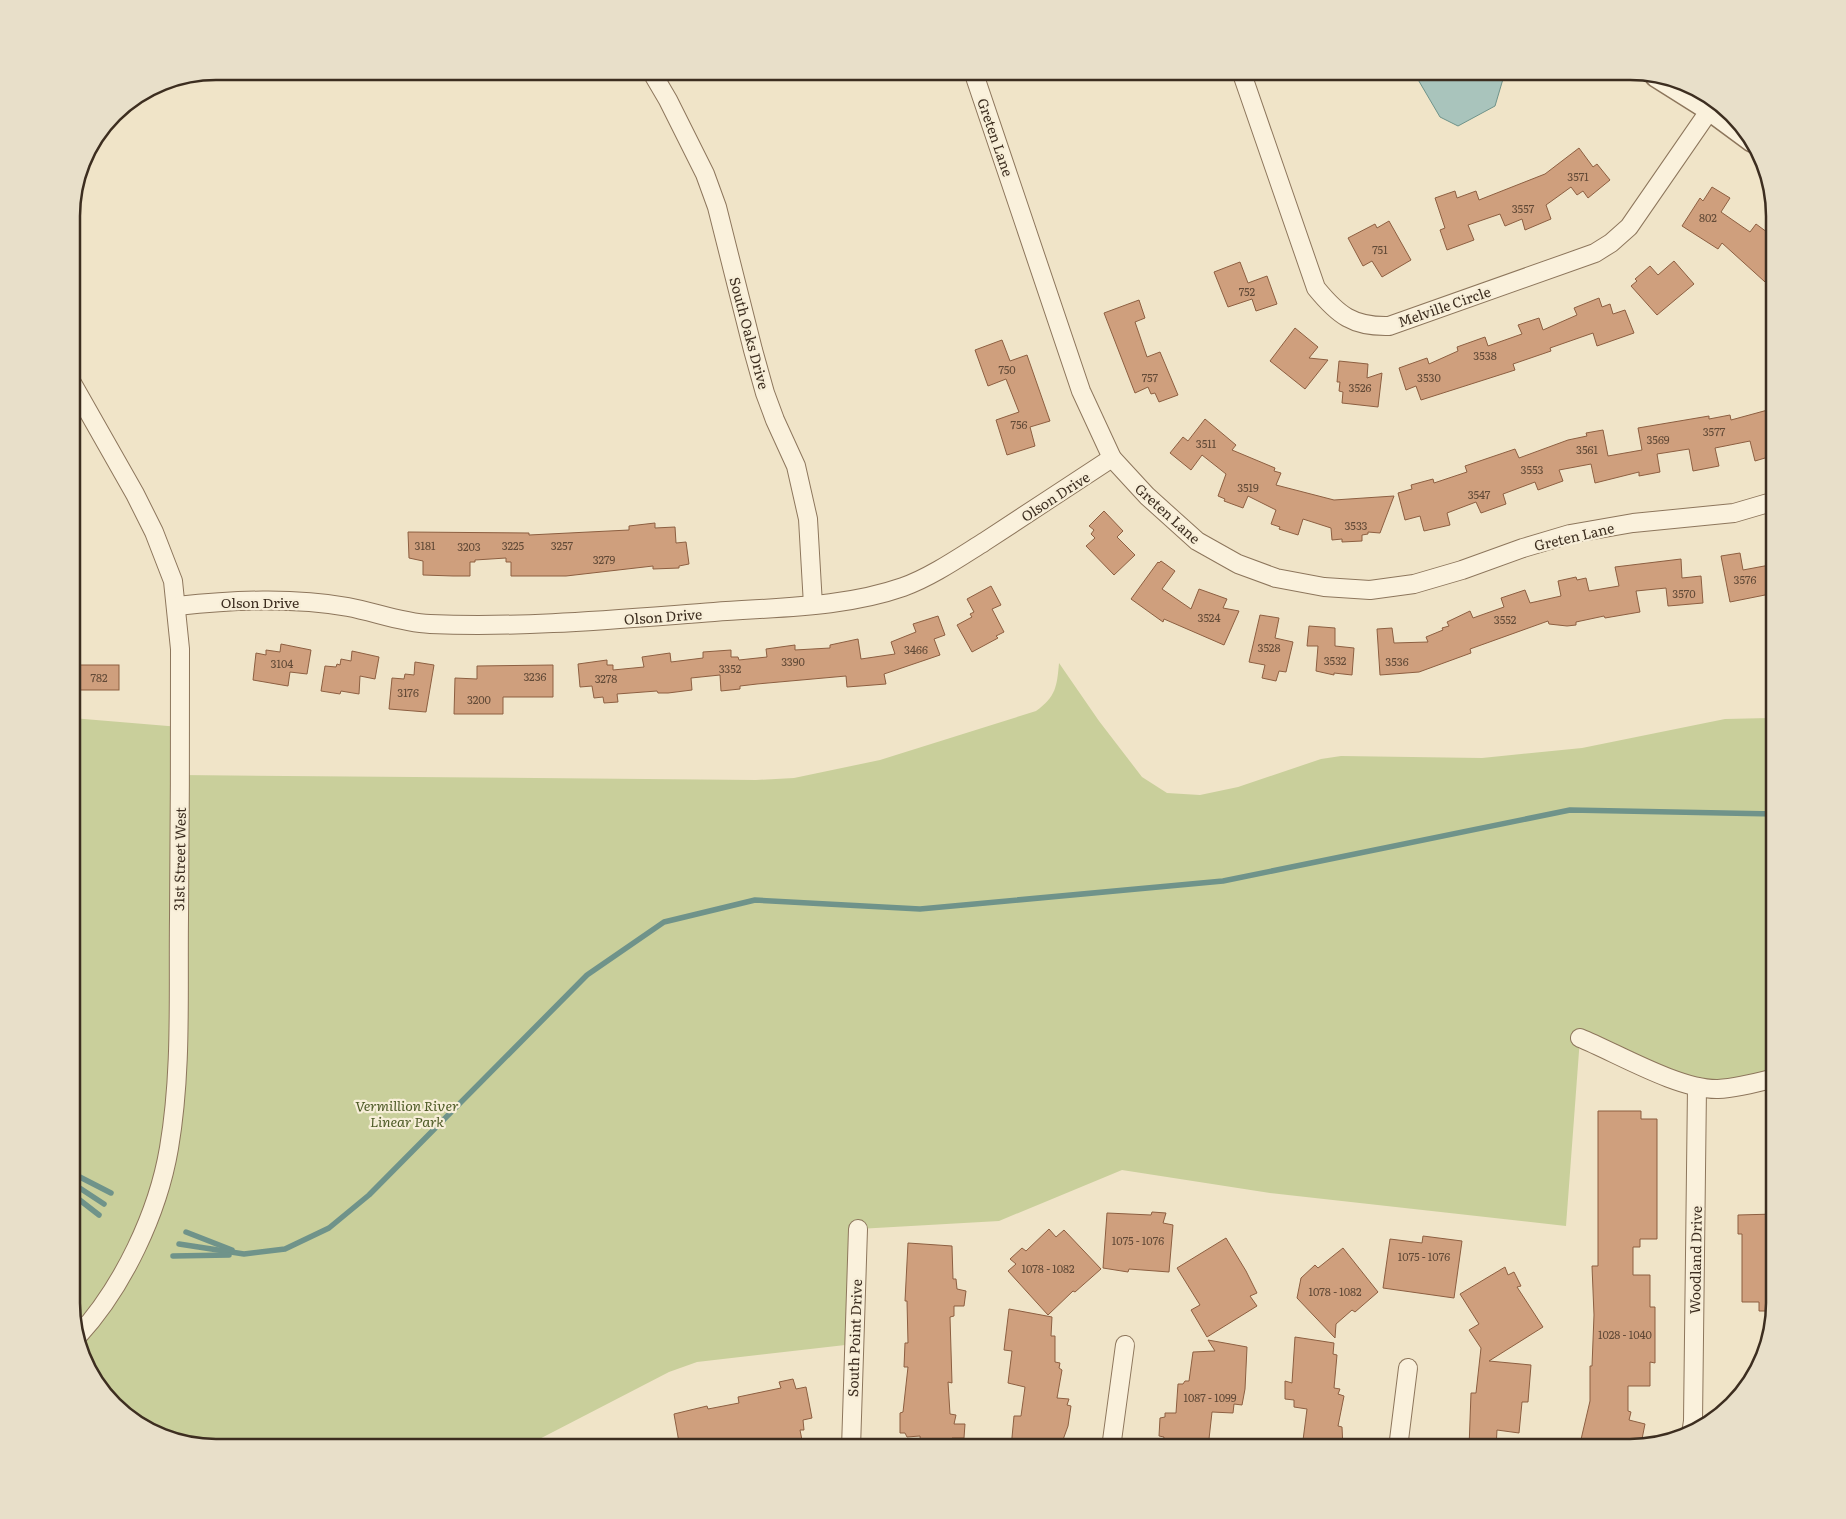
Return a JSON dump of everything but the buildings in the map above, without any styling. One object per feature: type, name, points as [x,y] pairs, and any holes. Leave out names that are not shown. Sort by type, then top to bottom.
[{"type":"street","name":"South Oaks Drive","points":[[656,80],[705,174],[717,207],[765,393],[796,466],[808,519],[813,605]]},
{"type":"street","name":"Greten Lane","points":[[976,80],[1081,391],[1112,458],[1147,496],[1196,541],[1238,564],[1276,578],[1334,588],[1370,590],[1414,584],[1570,534],[1632,523],[1734,513],[1766,504]]},
{"type":"street","name":"Melville Circle","points":[[1244,80],[1316,288],[1341,315],[1371,327],[1389,326],[1399,323],[1595,253],[1611,243],[1629,227],[1712,107]]},
{"type":"street","name":"31st Street West","points":[[80,397],[135,494],[154,532],[173,581],[180,649],[178,1068],[169,1148],[159,1188],[146,1226],[106,1302],[83,1330]]},
{"type":"street","name":"Olson Drive","points":[[177,606],[222,601],[304,601],[350,608],[426,624],[469,625],[568,623],[813,605],[863,598],[905,586],[953,562],[1112,458]]},
{"type":"street","points":[[1580,1038],[1665,1076],[1697,1086],[1717,1089],[1743,1086],[1766,1080]]},
{"type":"street","name":"Woodland Drive","points":[[1693,1424],[1697,1086]]},
{"type":"street","name":"South Point Drive","points":[[851,1439],[858,1229]]},
{"type":"street","points":[[1112,1439],[1125,1344]]},
{"type":"street","points":[[1399,1439],[1408,1368]]},
{"type":"green space","name":"Vermillion River Linear Park","points":[[1059,663],[1099,721],[1142,777],[1167,793],[1200,795],[1238,787],[1321,759],[1341,756],[1482,758],[1582,748],[1725,719],[1766,718],[1766,1080],[1717,1089],[1580,1038],[1566,1226],[1270,1193],[1122,1170],[999,1221],[858,1229],[854,1344],[697,1362],[669,1372],[539,1439],[207,1439],[172,1432],[148,1421],[126,1405],[108,1386],[87,1347],[80,1312],[80,719],[180,727],[180,775],[756,780],[794,778],[880,760],[1036,711],[1052,696]]},
{"type":"water","points":[[1418,80],[1503,80],[1495,106],[1458,126],[1440,117]]},
{"type":"waterway","points":[[179,1244],[244,1254],[285,1249],[329,1228],[369,1195],[587,975],[664,922],[755,900],[920,909],[1223,881],[1570,810],[1766,814]]},
{"type":"waterway","points":[[80,1177],[111,1193]]},
{"type":"waterway","points":[[80,1188],[104,1204]]},
{"type":"waterway","points":[[80,1200],[99,1215]]},
{"type":"waterway","points":[[186,1232],[232,1250]]},
{"type":"waterway","points":[[173,1256],[229,1255]]}]
